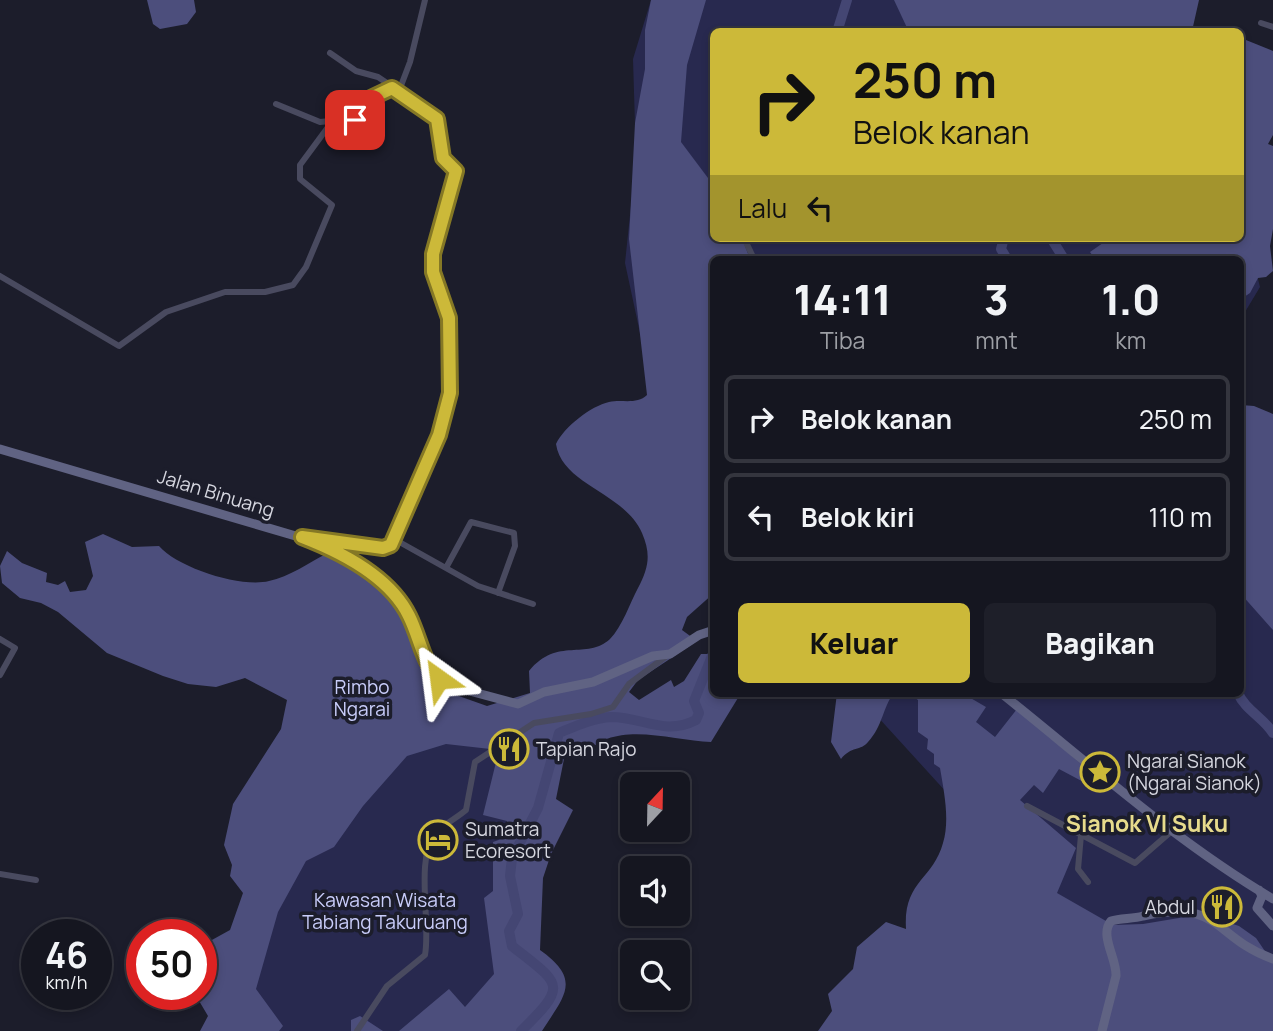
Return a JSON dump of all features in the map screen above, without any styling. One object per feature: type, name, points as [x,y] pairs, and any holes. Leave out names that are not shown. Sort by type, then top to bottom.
[{"type":"main road","name":"Jalan Binuang","points":[[0,449],[302,537],[361,568],[392,591],[410,617],[429,668],[451,686],[518,704],[544,692],[593,682],[653,656],[670,654],[699,635],[710,631]]},
{"type":"main road","points":[[1006,697],[1089,768],[1172,830],[1273,899]]},
{"type":"main road","points":[[1259,890],[1262,896],[1257,908],[1273,926]]},
{"type":"main road","points":[[1102,1031],[1117,967],[1106,934],[1111,921],[1189,910],[1212,920],[1253,949],[1273,959]]},
{"type":"street","points":[[399,91],[410,62],[425,0]]},
{"type":"street","points":[[1261,23],[1273,27]]},
{"type":"street","points":[[302,537],[383,548],[391,545],[439,435],[450,393],[449,318],[433,272],[433,254],[456,171],[443,158],[437,119],[378,77],[356,71],[330,54]]},
{"type":"street","points":[[276,104],[320,122],[355,120],[371,98],[392,88]]},
{"type":"street","points":[[0,276],[119,346],[166,312],[225,292],[282,290],[302,275],[331,208],[331,201],[304,183],[298,170],[334,120]]},
{"type":"street","points":[[447,566],[471,522],[514,533],[515,546],[498,593]]},
{"type":"street","points":[[394,539],[447,566],[478,586],[533,604]]},
{"type":"street","points":[[0,639],[15,648],[0,675]]},
{"type":"street","points":[[357,1031],[387,986],[425,955],[424,933],[428,916],[426,857],[436,833],[466,810],[475,762],[534,723],[591,714],[613,707],[629,684],[670,654]]},
{"type":"street","points":[[1027,806],[1135,863],[1172,830]]},
{"type":"street","points":[[1081,835],[1078,873],[1088,882]]},
{"type":"street","points":[[0,874],[36,880]]},
{"type":"green space","points":[[147,0],[194,0],[196,12],[187,24],[160,29],[153,24]]},
{"type":"green space","points":[[651,0],[1062,0],[1057,28],[710,28],[710,242],[1235,242],[1254,263],[1260,287],[1245,312],[1244,392],[1244,256],[710,256],[710,267],[652,389],[625,263],[636,158],[633,59]]},
{"type":"green space","name":"Rimbo Ngarai","points":[[651,0],[706,0],[687,65],[681,142],[710,181],[710,242],[744,242],[749,256],[710,256],[710,597],[687,617],[682,630],[697,641],[638,680],[629,692],[639,700],[671,680],[674,687],[684,681],[701,654],[710,654],[710,697],[739,697],[711,742],[644,734],[611,738],[596,744],[584,756],[566,749],[556,799],[573,810],[551,854],[543,878],[540,950],[561,970],[565,988],[563,997],[542,1031],[399,1031],[449,989],[465,1007],[494,974],[484,898],[493,891],[493,842],[507,837],[507,821],[483,815],[499,750],[446,744],[407,756],[363,806],[334,847],[306,861],[278,912],[256,989],[283,1026],[279,1031],[200,1031],[208,1016],[204,1010],[217,1010],[217,937],[230,930],[243,893],[230,876],[232,865],[224,845],[233,804],[281,729],[287,700],[245,678],[216,687],[188,684],[107,653],[58,612],[41,603],[20,598],[2,583],[0,566],[7,551],[22,563],[47,573],[46,582],[58,585],[65,581],[70,592],[86,590],[93,576],[85,542],[103,534],[132,547],[159,546],[180,562],[195,569],[243,582],[277,579],[328,553],[356,569],[389,597],[432,670],[456,695],[487,706],[530,693],[529,671],[551,654],[591,648],[610,639],[622,622],[645,573],[648,554],[645,541],[633,519],[622,508],[569,469],[556,444],[572,424],[594,408],[609,402],[639,400],[647,395],[629,239],[635,123],[645,69],[645,30]]},
{"type":"green space","points":[[894,0],[1199,0],[1193,28],[907,28]]},
{"type":"green space","points":[[1244,39],[1273,51],[1273,135],[1268,144],[1273,146],[1273,229],[1270,246],[1273,271],[1266,277],[1258,278],[1250,293],[1244,297],[1244,256],[1093,256],[1090,252],[1104,242],[1244,242]]},
{"type":"green space","points":[[1244,405],[1254,406],[1273,414],[1273,630],[1244,597]]},
{"type":"green space","name":"Ngarai Sianok (Ngarai Sianok)","points":[[1244,479],[1273,522],[1273,1028],[1081,927],[999,850],[860,697],[1244,697]]},
{"type":"green space","points":[[837,697],[891,697],[873,736],[865,745],[848,752],[841,759],[831,742]]},
{"type":"green space","points":[[914,697],[969,697],[986,707],[976,722],[995,737],[1017,709],[1095,776],[1091,786],[1059,769],[1043,793],[1034,785],[1020,800],[1076,848],[1057,893],[1113,925],[1143,924],[1191,916],[1214,918],[1239,926],[1256,938],[1273,963],[1273,1031],[818,1031],[832,1011],[828,994],[853,969],[857,947],[886,922],[906,929],[909,901],[933,865],[943,843],[945,796],[940,768],[934,764],[934,754],[927,749],[928,739],[918,732],[918,700]]},
{"type":"green space","name":"Kawasan Wisata Tabiang Takuruang","points":[[526,710],[510,1031],[240,1031],[253,916],[347,776]]},
{"type":"green space","points":[[360,1016],[383,1031],[351,1031],[351,1020]]},
{"type":"waterway","points":[[838,28],[847,0]]},
{"type":"waterway","points":[[1003,242],[1001,249],[1005,256]]},
{"type":"waterway","points":[[1053,242],[1062,256]]},
{"type":"waterway","points":[[521,1031],[547,1003],[553,986],[541,969],[512,946],[509,931],[518,914],[510,876],[512,858],[538,808],[559,733],[611,717],[664,726],[696,720],[699,713],[694,701],[710,661]]},
{"type":"waterway","points":[[1240,697],[1273,733]]},
{"type":"place","name":"Tapian Rajo","points":[[509,749]]},
{"type":"place","name":"Ngarai Sianok (Ngarai Sianok)","points":[[1100,772]]},
{"type":"place","name":"Sumatra Ecoresort","points":[[438,840]]},
{"type":"place","name":"Abdul","points":[[1222,907]]},
{"type":"district","name":"Sianok VI Suku","points":[[1147,823]]},
{"type":"route","points":[[355,120],[376,94],[392,88],[399,91],[437,119],[443,158],[456,171],[433,254],[433,272],[449,318],[450,393],[439,435],[388,548],[302,537],[361,568],[392,591],[410,617],[429,668],[439,679]]}]
